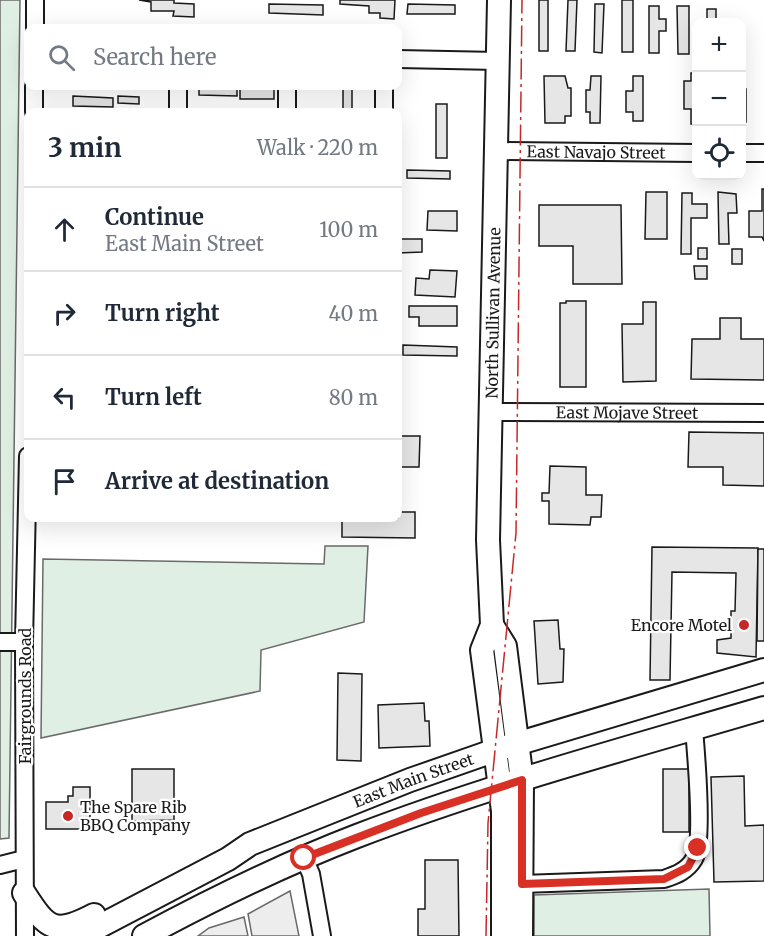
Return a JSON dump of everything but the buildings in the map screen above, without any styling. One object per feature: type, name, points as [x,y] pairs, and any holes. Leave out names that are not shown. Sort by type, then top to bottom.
[{"type":"main road","name":"North Sullivan Avenue","points":[[499,0],[488,540],[492,625],[482,650],[496,750],[511,784],[522,884],[521,936]]},
{"type":"main road","name":"North Sullivan Avenue","points":[[492,625],[505,646],[518,743],[511,784],[503,811],[502,936]]},
{"type":"main road","name":"East Main Street","points":[[81,936],[228,859],[250,843],[289,827],[410,780],[496,750],[764,670]]},
{"type":"main road","points":[[683,694],[694,729]]},
{"type":"main road","name":"East Main Street","points":[[144,936],[304,858],[388,825],[511,784],[764,708]]},
{"type":"main road","points":[[289,827],[304,858]]},
{"type":"main road","points":[[24,893],[53,928],[68,928],[220,850],[250,843]]},
{"type":"street","points":[[35,0],[35,24]]},
{"type":"street","points":[[402,59],[498,61]]},
{"type":"street","points":[[34,90],[34,108]]},
{"type":"street","points":[[178,90],[178,108]]},
{"type":"street","points":[[287,90],[287,108]]},
{"type":"street","points":[[384,90],[384,108]]},
{"type":"street","name":"East Navajo Street","points":[[497,151],[692,153]]},
{"type":"street","points":[[746,153],[764,153]]},
{"type":"street","name":"East Mojave Street","points":[[491,412],[764,413]]},
{"type":"street","name":"Fairgrounds Road","points":[[25,936],[24,642],[27,522]]},
{"type":"street","points":[[0,642],[24,642]]},
{"type":"street","points":[[522,884],[664,879],[688,867],[698,848],[694,729]]},
{"type":"street","points":[[304,858],[311,874],[322,936]]},
{"type":"street","points":[[0,865],[24,859]]},
{"type":"green space","points":[[0,0],[20,0],[9,838],[0,839]]},
{"type":"green space","points":[[325,546],[368,546],[364,622],[261,650],[260,691],[41,738],[43,559],[324,564]]},
{"type":"green space","points":[[709,889],[710,936],[534,936],[534,895]]},
{"type":"shaded area","points":[[290,891],[299,936],[252,936],[248,914]]},
{"type":"shaded area","points":[[244,917],[248,936],[198,936],[209,928]]},
{"type":"power","points":[[486,936],[488,823],[516,533],[522,0]]},
{"type":"place","name":"Encore Motel","points":[[744,625]]},
{"type":"place","name":"The Spare Rib BBQ Company","points":[[68,816]]},
{"type":"route","points":[[304,858],[356,836],[522,780],[524,804],[522,884],[664,879],[677,875],[688,867],[695,858],[698,848]]}]
